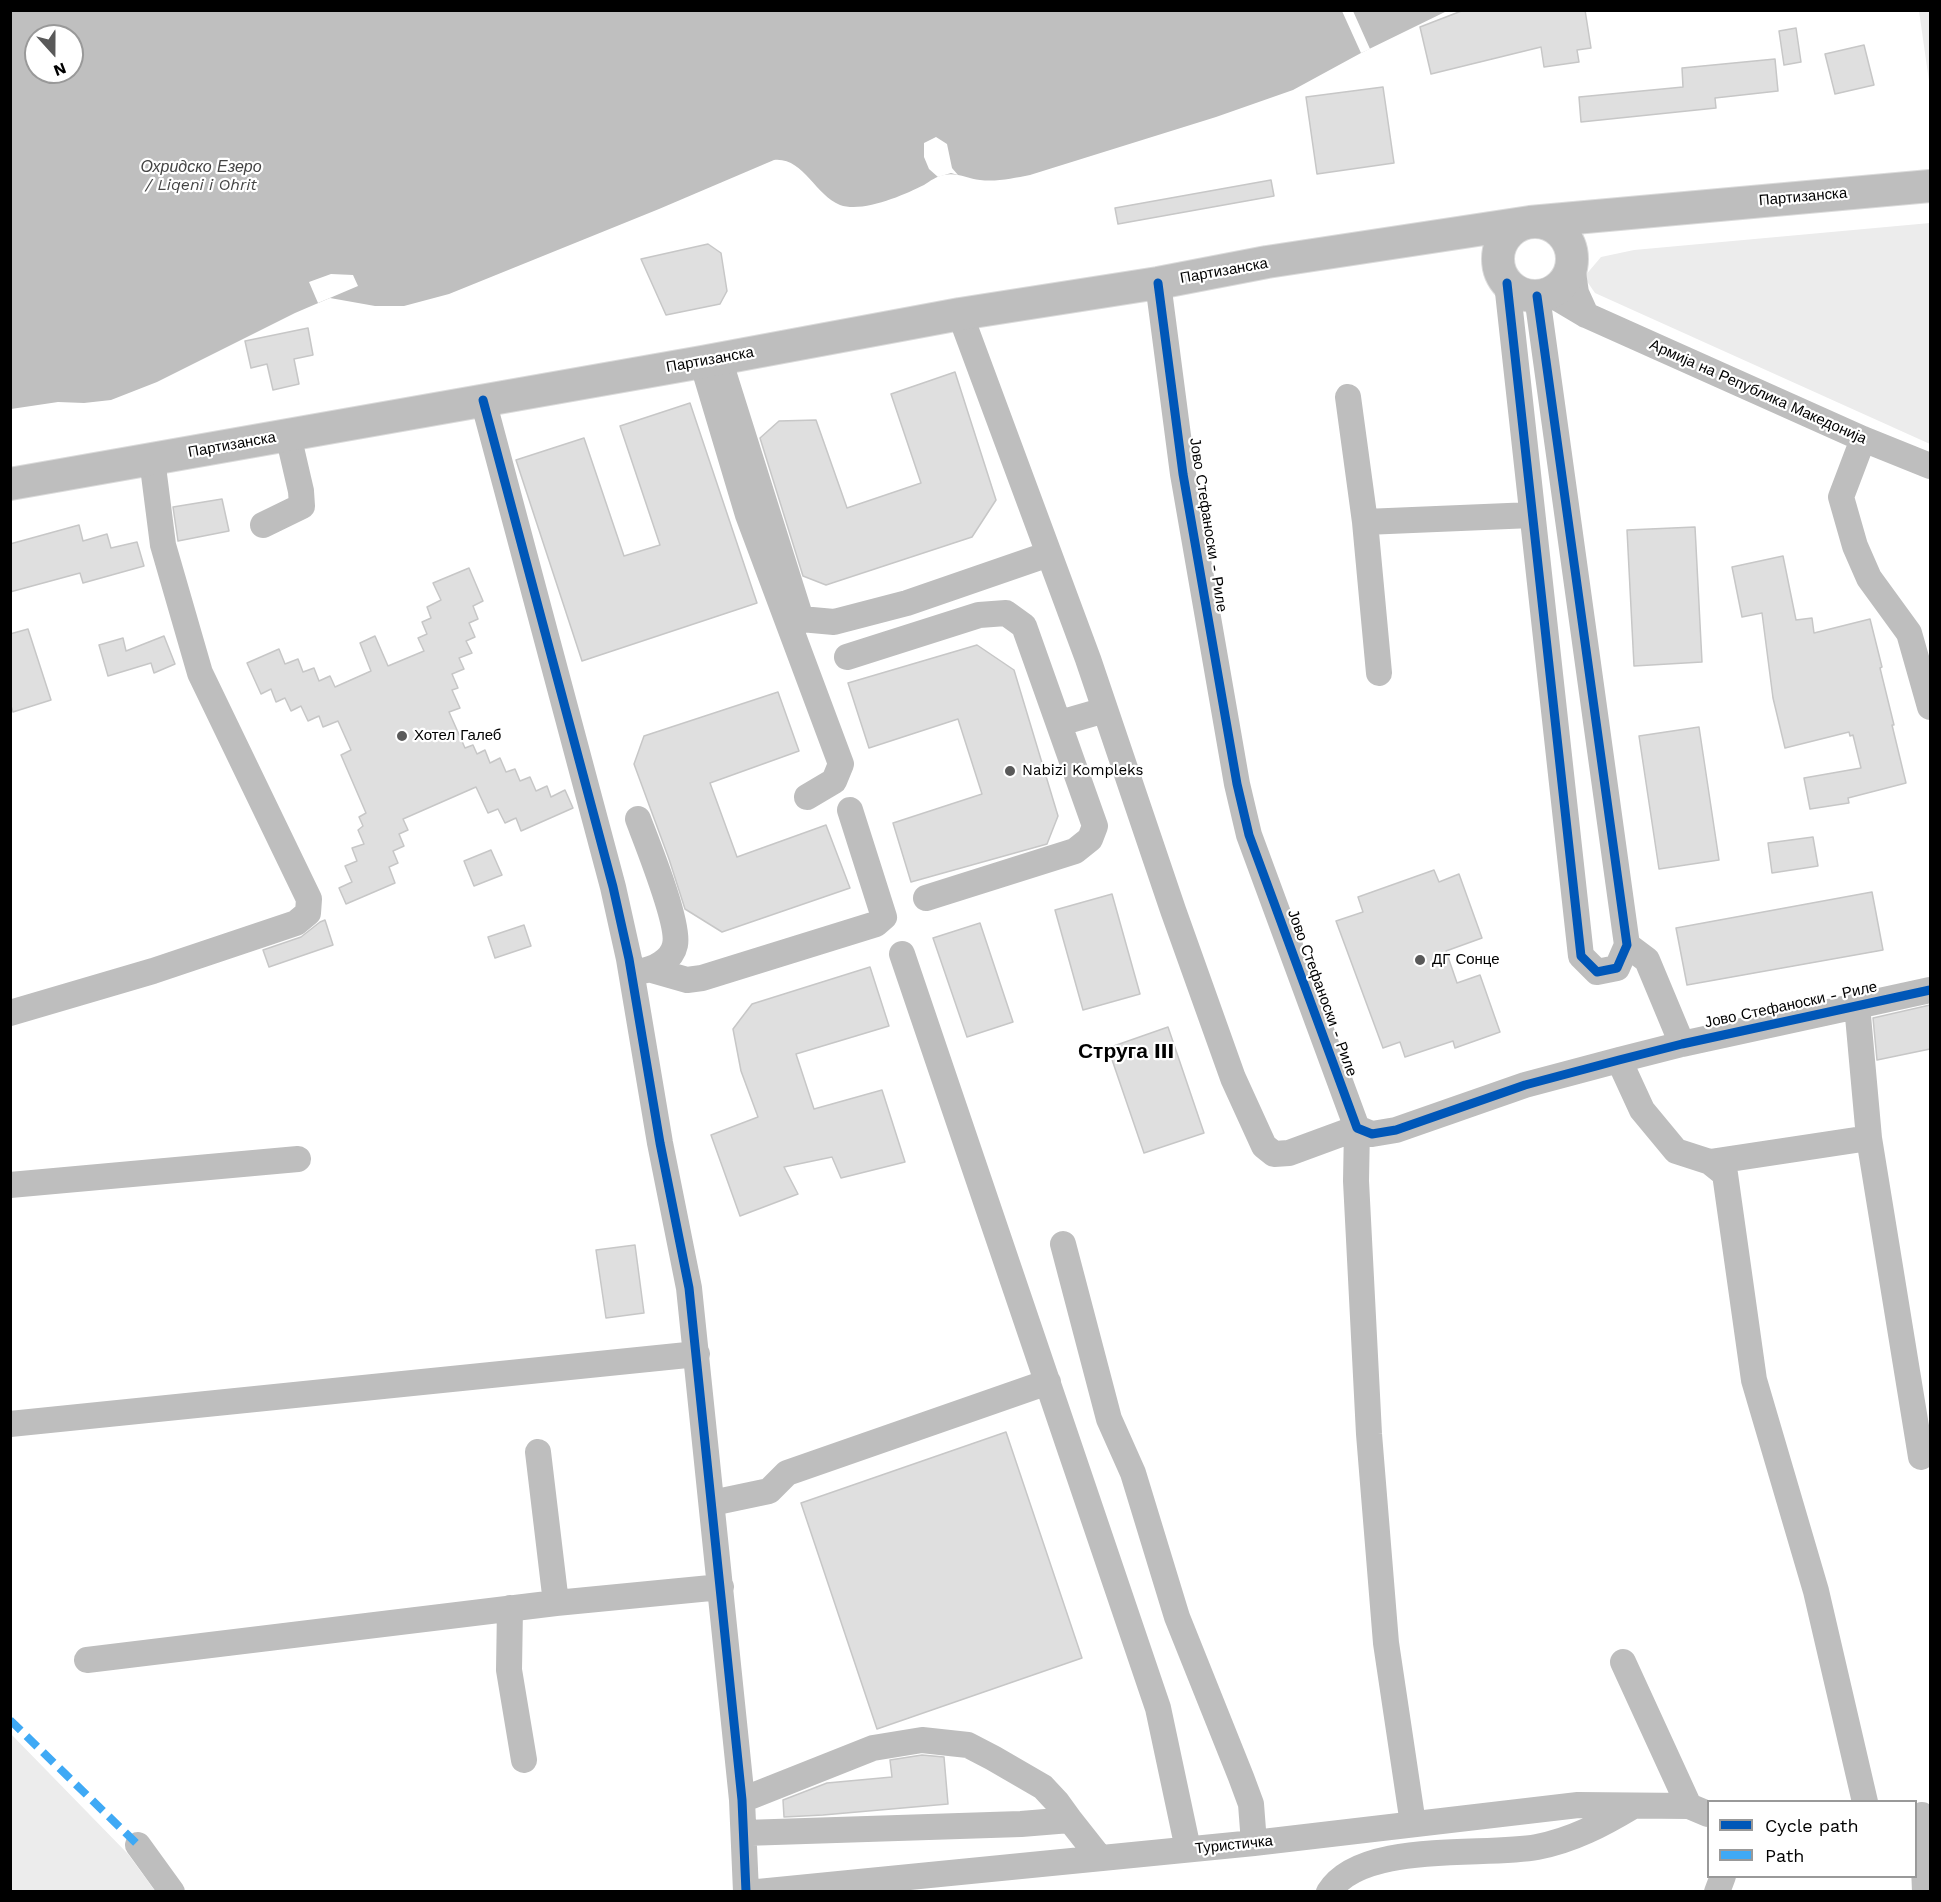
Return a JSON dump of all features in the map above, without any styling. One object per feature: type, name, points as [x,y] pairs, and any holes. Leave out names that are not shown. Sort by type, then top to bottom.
[{"type":"main road","name":"Партизанска","points":[[10,484],[960,314],[1158,283],[1267,262],[1411,242],[1530,222],[1930,186]]},
{"type":"main road","name":"Партизанска","points":[[1411,242],[1470,252],[1503,275],[1521,293],[1543,295],[1564,283],[1585,243],[1605,229],[1676,208]]},
{"type":"main road","name":"Партизанска","points":[[1503,275],[1498,253],[1504,238],[1518,226],[1530,222],[1553,226],[1565,236],[1571,250],[1572,266]]},
{"type":"street","points":[[1572,266],[1576,293],[1586,315]]},
{"type":"street","points":[[1503,275],[1581,956],[1597,972],[1617,968],[1627,945],[1543,295]]},
{"type":"street","name":"Јово Стефаноски - Риле","points":[[1158,283],[1183,474],[1237,784],[1249,835],[1357,1128],[1372,1134],[1396,1130],[1525,1085],[1619,1060],[1930,990]]},
{"type":"street","name":"Армија на Република Македонија","points":[[1543,295],[1863,439],[1930,466]]},
{"type":"street","points":[[960,314],[1105,710],[1229,1067],[1264,1146],[1274,1155],[1289,1153],[1357,1128],[1356,1181],[1372,1469],[1386,1643],[1423,1823],[1443,1851]]},
{"type":"street","points":[[711,360],[801,619],[834,622],[907,603],[1049,554]]},
{"type":"street","points":[[711,360],[748,516],[841,764],[834,781],[807,797]]},
{"type":"street","points":[[1348,398],[1365,522],[1379,673]]},
{"type":"street","points":[[483,400],[613,887],[641,971],[660,1143],[689,1288],[698,1354],[742,1800],[746,1892]]},
{"type":"street","points":[[263,525],[302,506],[301,491],[288,435]]},
{"type":"street","points":[[1863,439],[1842,496],[1855,546],[1869,578],[1909,633],[1930,707]]},
{"type":"street","points":[[10,1012],[153,971],[296,923],[308,913],[309,899],[201,673],[163,545],[152,459]]},
{"type":"street","points":[[1365,522],[1532,515]]},
{"type":"street","points":[[847,657],[979,615],[1006,613],[1024,626],[1095,826],[1090,839],[1075,850],[926,898]]},
{"type":"street","points":[[1060,723],[1105,710]]},
{"type":"street","points":[[641,971],[687,980],[702,978],[876,924],[884,917],[850,810]]},
{"type":"street","points":[[638,819],[676,927],[675,946],[663,962],[641,971]]},
{"type":"street","points":[[1627,945],[1647,960],[1682,1044]]},
{"type":"street","points":[[902,954],[1158,1708],[1188,1849]]},
{"type":"street","points":[[1857,1005],[1869,1138],[1921,1457]]},
{"type":"street","points":[[1619,1060],[1642,1110],[1676,1151],[1710,1162],[1725,1174],[1754,1380],[1816,1591],[1864,1800]]},
{"type":"street","points":[[1710,1162],[1869,1138]]},
{"type":"street","points":[[10,1185],[297,1159]]},
{"type":"street","points":[[1063,1244],[1109,1419],[1134,1473],[1177,1617],[1251,1804],[1254,1843]]},
{"type":"street","points":[[10,1424],[698,1354]]},
{"type":"street","points":[[712,1503],[769,1491],[786,1473],[1048,1382]]},
{"type":"street","points":[[538,1452],[556,1603]]},
{"type":"street","points":[[87,1660],[510,1608],[721,1587]]},
{"type":"street","points":[[510,1608],[509,1670],[524,1760]]},
{"type":"street","points":[[1623,1662],[1699,1810]]},
{"type":"street","points":[[742,1800],[873,1748],[922,1740],[968,1745],[1043,1787],[1100,1858]]},
{"type":"street","name":"Туристичка","points":[[758,1892],[1254,1843],[1578,1805],[1699,1810]]},
{"type":"street","points":[[1329,1892],[1339,1878],[1353,1870],[1390,1858],[1443,1851],[1536,1847],[1573,1838],[1597,1828],[1634,1806]]},
{"type":"street","points":[[1923,1815],[1925,1892]]},
{"type":"street","points":[[744,1833],[1021,1824],[1070,1820]]},
{"type":"street","points":[[138,1845],[172,1892]]},
{"type":"shaded area","points":[[1919,11],[1930,11],[1930,88]]},
{"type":"shaded area","points":[[1930,223],[1930,444],[1595,293],[1584,277],[1601,257],[1634,250]]},
{"type":"shaded area","points":[[10,1733],[128,1854],[155,1891],[11,1891]]},
{"type":"water","name":"Охридско Езеро / Liqeni i Ohrit","points":[[10,11],[1447,11],[1361,53],[1293,90],[1216,117],[1030,175],[993,180],[953,174],[944,175],[883,202],[849,207],[831,200],[793,164],[774,160],[449,294],[404,306],[375,306],[330,298],[157,382],[111,400],[84,403],[58,402],[11,409]]},
{"type":"pier","points":[[1342,11],[1353,11],[1370,49],[1361,53]]},
{"type":"pier","points":[[936,137],[947,144],[952,168],[958,175],[951,173],[938,177],[929,169],[924,157],[924,143]]},
{"type":"pier","points":[[331,274],[353,275],[358,286],[318,303],[309,282]]},
{"type":"building","points":[[1464,10],[1585,10],[1591,48],[1577,50],[1579,62],[1544,67],[1541,47],[1431,74],[1420,27]]},
{"type":"building","points":[[1796,28],[1801,62],[1784,65],[1779,31]]},
{"type":"building","points":[[1864,45],[1874,85],[1835,94],[1825,54]]},
{"type":"building","points":[[1775,59],[1778,91],[1715,98],[1716,108],[1581,122],[1579,97],[1683,87],[1682,68]]},
{"type":"building","points":[[1383,87],[1394,163],[1317,174],[1306,97]]},
{"type":"building","points":[[1271,180],[1274,196],[1118,224],[1115,208]]},
{"type":"building","points":[[708,244],[721,253],[727,291],[720,304],[666,315],[641,259]]},
{"type":"building","points":[[308,328],[313,355],[294,359],[299,384],[273,390],[267,364],[251,368],[245,341]]},
{"type":"building","points":[[955,372],[996,500],[972,537],[826,585],[803,576],[760,438],[779,421],[816,420],[847,508],[921,483],[891,394]]},
{"type":"building","points":[[690,403],[757,603],[582,661],[516,460],[584,438],[624,556],[660,545],[620,426]]},
{"type":"building","points":[[222,499],[229,531],[178,541],[173,507]]},
{"type":"building","points":[[79,525],[83,541],[107,534],[111,548],[137,542],[144,566],[83,583],[80,573],[10,592],[10,544]]},
{"type":"building","points":[[1695,527],[1702,662],[1634,666],[1627,530]]},
{"type":"building","points":[[1783,556],[1796,620],[1812,618],[1814,633],[1870,619],[1906,783],[1848,798],[1849,803],[1810,809],[1804,778],[1861,768],[1853,735],[1850,736],[1849,732],[1785,748],[1773,698],[1762,613],[1742,617],[1732,567]]},
{"type":"building","name":"Хотел Галеб","points":[[469,568],[483,601],[473,606],[478,619],[469,623],[475,637],[466,641],[472,653],[459,658],[464,669],[452,674],[458,688],[452,690],[460,708],[449,712],[465,748],[473,745],[477,754],[485,750],[490,763],[500,758],[506,772],[515,769],[520,781],[530,777],[536,791],[547,786],[551,797],[565,790],[573,808],[521,831],[516,818],[505,823],[498,809],[488,813],[476,787],[403,819],[408,830],[399,834],[404,846],[393,851],[398,863],[389,867],[395,883],[346,904],[339,888],[352,882],[345,866],[357,861],[352,848],[364,844],[358,830],[363,826],[359,817],[366,813],[341,755],[351,750],[338,721],[323,727],[319,716],[308,721],[301,706],[291,711],[285,698],[276,702],[271,689],[261,694],[247,663],[279,649],[285,664],[298,659],[303,672],[314,668],[319,681],[330,676],[335,687],[371,671],[360,643],[375,636],[388,666],[424,651],[418,638],[427,634],[422,622],[431,618],[427,607],[441,600],[433,583]]},
{"type":"building","points":[[28,629],[51,700],[13,712],[10,703],[10,634]]},
{"type":"building","points":[[164,636],[175,664],[154,673],[151,663],[108,676],[99,645],[123,638],[126,651]]},
{"type":"building","name":"Nabizi Kompleks","points":[[977,645],[1014,670],[1058,816],[1047,844],[911,882],[893,823],[982,794],[958,719],[869,748],[848,683]]},
{"type":"building","points":[[778,692],[799,751],[710,783],[737,857],[826,825],[850,888],[722,932],[685,909],[634,764],[644,736]]},
{"type":"building","points":[[1699,727],[1719,860],[1659,869],[1639,736]]},
{"type":"building","points":[[1813,837],[1818,866],[1772,873],[1768,843]]},
{"type":"building","points":[[491,850],[502,875],[474,886],[464,861]]},
{"type":"building","points":[[1434,870],[1439,882],[1459,874],[1482,938],[1446,951],[1457,983],[1480,975],[1500,1032],[1455,1048],[1453,1041],[1405,1057],[1400,1042],[1383,1048],[1336,921],[1363,912],[1358,897]]},
{"type":"building","points":[[1872,892],[1883,950],[1687,985],[1676,928]]},
{"type":"building","points":[[1112,894],[1140,994],[1083,1010],[1055,910]]},
{"type":"building","points":[[325,920],[333,945],[269,967],[263,950],[301,937]]},
{"type":"building","points":[[980,923],[1013,1022],[967,1037],[933,938]]},
{"type":"building","points":[[524,925],[531,946],[495,958],[488,937]]},
{"type":"building","points":[[870,967],[889,1026],[796,1054],[814,1109],[882,1090],[905,1162],[841,1178],[832,1157],[784,1167],[798,1194],[740,1216],[711,1135],[758,1117],[741,1071],[733,1029],[752,1004]]},
{"type":"building","points":[[1930,1005],[1930,1049],[1877,1060],[1873,1018]]},
{"type":"building","points":[[1168,1027],[1204,1133],[1144,1153],[1108,1048]]},
{"type":"building","points":[[635,1245],[644,1313],[606,1318],[596,1250]]},
{"type":"building","points":[[1006,1432],[1082,1658],[877,1729],[801,1503]]},
{"type":"building","points":[[922,1755],[944,1757],[948,1804],[784,1817],[783,1800],[827,1783],[892,1777],[890,1760]]},
{"type":"marked path","points":[[10,1720],[138,1845]]},
{"type":"cycle path","points":[[1158,283],[1183,474],[1237,784],[1249,835],[1357,1128],[1372,1134],[1396,1130],[1525,1085],[1619,1060],[1930,990]]},
{"type":"cycle path","points":[[1507,283],[1581,956],[1597,972],[1617,968],[1627,945],[1537,296]]},
{"type":"cycle path","points":[[483,400],[613,887],[629,959],[660,1143],[689,1288],[742,1800],[746,1892]]},
{"type":"place","name":"Хотел Галеб","points":[[402,736]]},
{"type":"place","name":"Nabizi Kompleks","points":[[1010,771]]},
{"type":"place","name":"ДГ Сонце","points":[[1420,960]]},
{"type":"district","name":"Струга III","points":[[1126,1052]]}]
